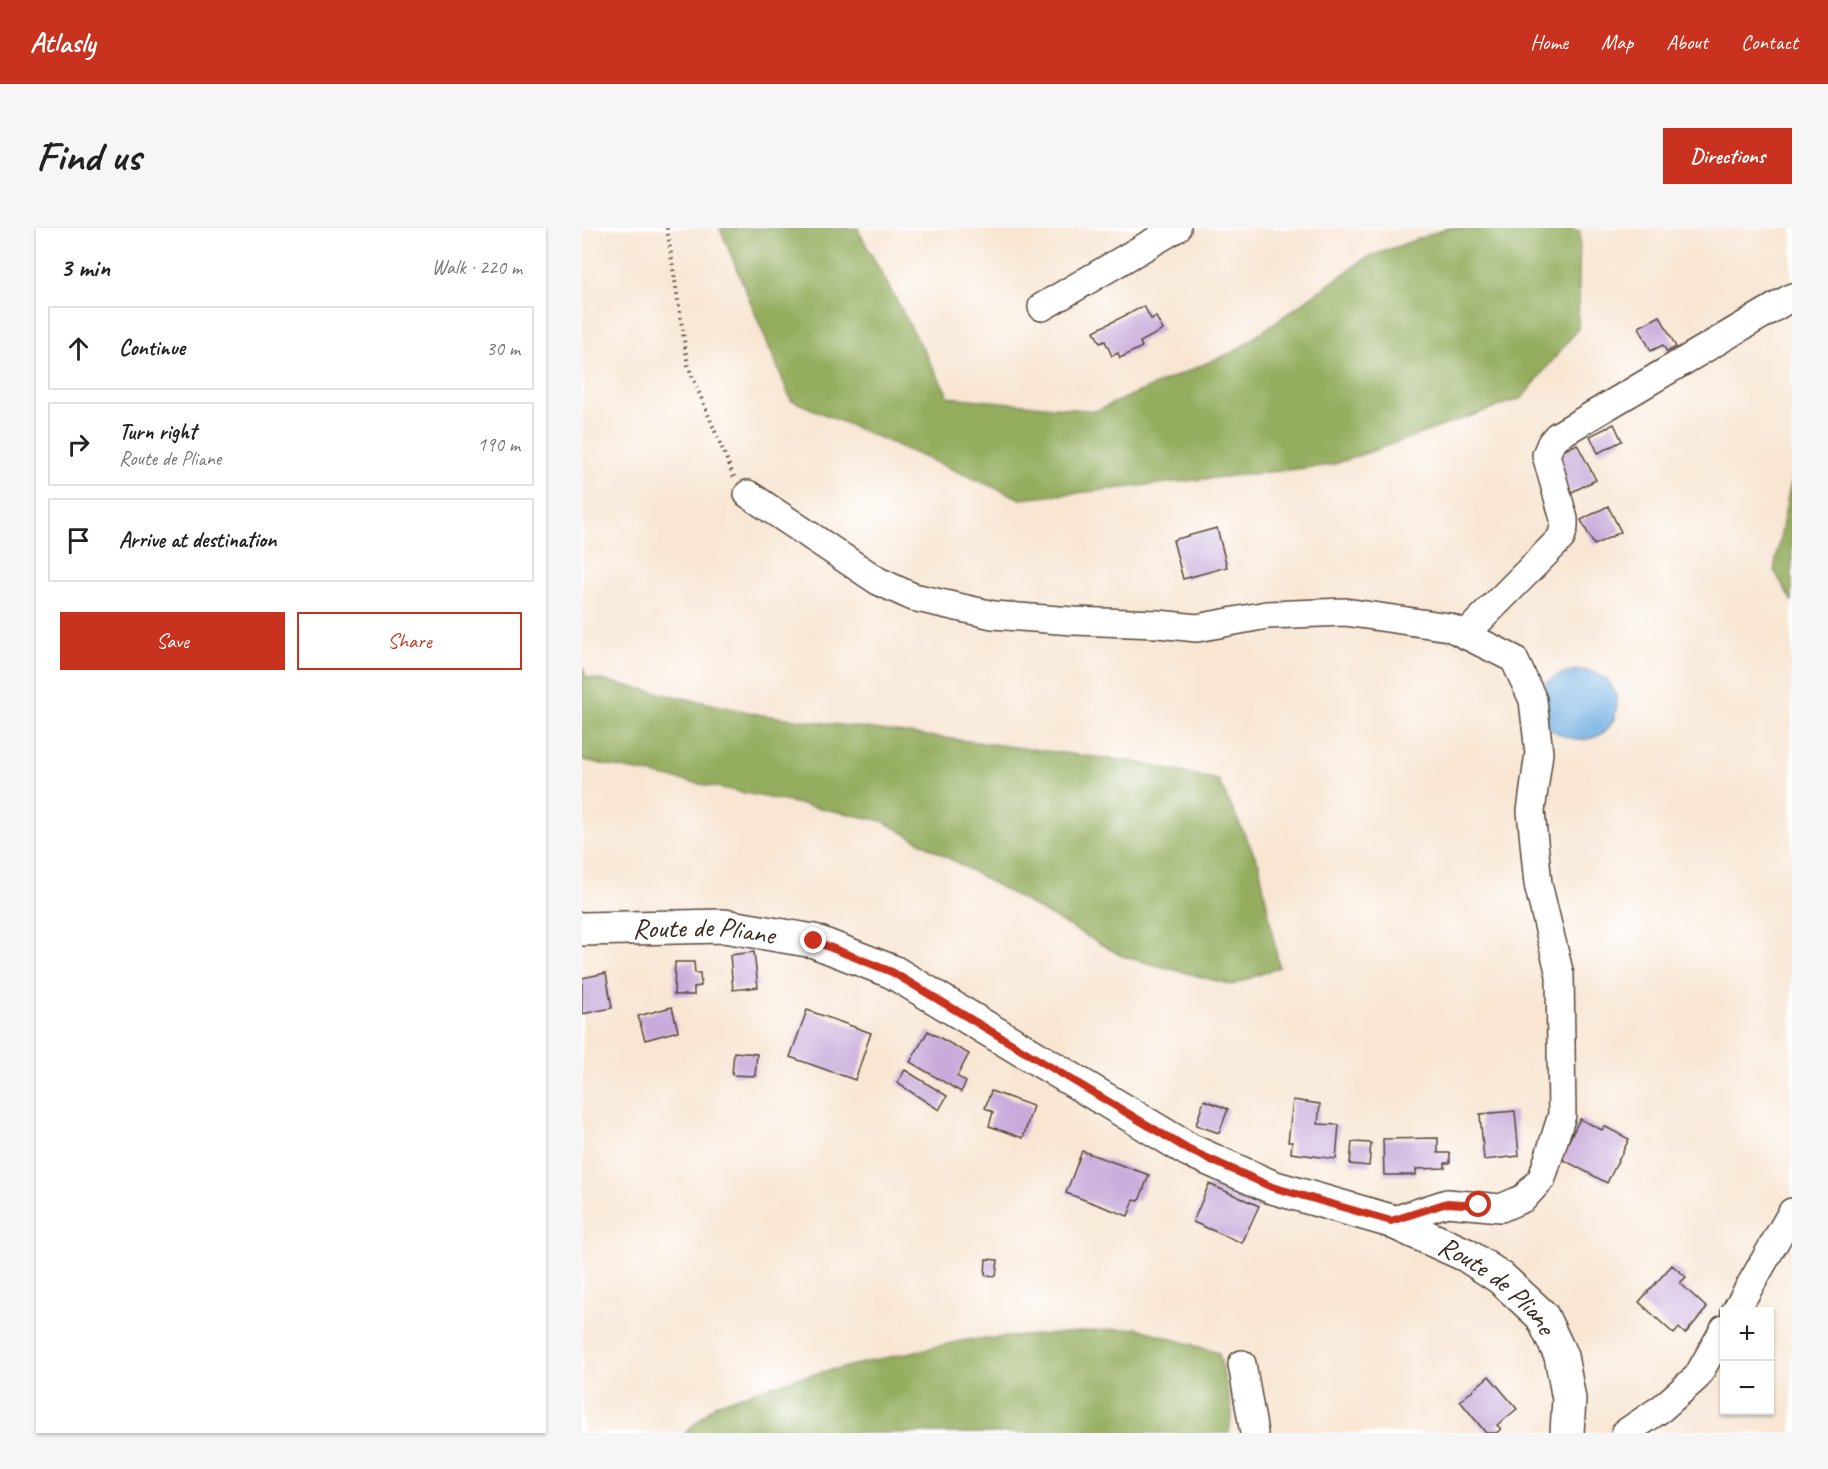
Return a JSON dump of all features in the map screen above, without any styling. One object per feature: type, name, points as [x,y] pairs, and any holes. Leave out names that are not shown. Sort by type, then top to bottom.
[{"type":"street","points":[[1042,307],[1178,228]]},
{"type":"street","points":[[1465,635],[1561,538],[1564,519],[1546,455],[1557,436],[1792,297]]},
{"type":"street","points":[[748,494],[878,581],[913,597],[993,615],[1197,628],[1266,615],[1345,612],[1449,627],[1514,659],[1533,700],[1539,753],[1531,811],[1538,884],[1560,975],[1562,1116],[1542,1178],[1524,1198],[1501,1208],[1447,1203],[1391,1221]]},
{"type":"street","name":"Route de Pliane","points":[[582,929],[724,926],[814,941],[892,972],[1189,1150],[1272,1187],[1391,1221],[1466,1255],[1501,1278],[1542,1316],[1561,1356],[1569,1399],[1567,1433]]},
{"type":"street","points":[[1737,1307],[1792,1212]]},
{"type":"street","points":[[1625,1433],[1662,1408],[1697,1377],[1720,1338]]},
{"type":"street","points":[[1242,1364],[1254,1433]]},
{"type":"path","points":[[667,228],[688,366],[731,474],[748,494]]},
{"type":"green space","points":[[720,228],[859,228],[858,230],[949,397],[1095,411],[1235,351],[1366,258],[1448,228],[1568,228],[1580,231],[1578,329],[1522,398],[1332,465],[1021,499],[791,400]]},
{"type":"green space","points":[[1792,475],[1792,601],[1774,570]]},
{"type":"green space","points":[[582,665],[586,677],[762,715],[1134,762],[1218,780],[1259,864],[1279,967],[1232,985],[1122,956],[883,821],[582,760]]},
{"type":"green space","points":[[1137,1328],[1219,1353],[1232,1412],[1229,1433],[685,1433],[716,1404],[796,1378],[966,1340]]},
{"type":"water","points":[[1577,670],[1599,675],[1612,686],[1617,702],[1614,718],[1604,731],[1588,739],[1567,737],[1540,722],[1535,692],[1554,678]]},
{"type":"building","points":[[1144,306],[1151,319],[1156,317],[1163,330],[1140,342],[1142,347],[1120,358],[1118,353],[1112,356],[1105,341],[1100,343],[1094,331]]},
{"type":"building","points":[[1660,316],[1676,347],[1667,352],[1663,345],[1651,351],[1639,327]]},
{"type":"building","points":[[1614,424],[1622,441],[1598,453],[1590,436]]},
{"type":"building","points":[[1577,444],[1596,480],[1570,493],[1551,457]]},
{"type":"building","points":[[1608,506],[1621,532],[1594,545],[1581,520]]},
{"type":"building","points":[[1217,528],[1227,567],[1183,579],[1173,540]]},
{"type":"building","points":[[754,952],[758,987],[733,990],[730,955]]},
{"type":"building","points":[[675,962],[694,962],[695,973],[700,973],[701,986],[694,987],[694,995],[674,995]]},
{"type":"building","points":[[606,973],[612,1008],[582,1014],[582,978]]},
{"type":"building","points":[[672,1007],[678,1031],[645,1040],[638,1016]]},
{"type":"building","points":[[807,1010],[871,1033],[855,1080],[790,1057]]},
{"type":"building","points":[[928,1031],[969,1054],[957,1076],[966,1082],[961,1092],[910,1062]]},
{"type":"building","points":[[734,1052],[757,1054],[755,1076],[732,1075]]},
{"type":"building","points":[[905,1070],[947,1096],[939,1110],[897,1083]]},
{"type":"building","points":[[991,1091],[1033,1106],[1023,1138],[989,1126],[993,1112],[985,1108]]},
{"type":"building","points":[[1204,1100],[1228,1109],[1219,1133],[1196,1125]]},
{"type":"building","points":[[1293,1100],[1320,1104],[1318,1124],[1339,1125],[1336,1159],[1291,1153],[1292,1142],[1288,1142]]},
{"type":"building","points":[[1515,1111],[1519,1156],[1484,1160],[1480,1114]]},
{"type":"building","points":[[1580,1119],[1602,1130],[1604,1126],[1629,1139],[1607,1183],[1560,1158]]},
{"type":"building","points":[[1438,1138],[1438,1153],[1450,1153],[1450,1163],[1445,1163],[1445,1168],[1416,1169],[1416,1175],[1384,1175],[1383,1139]]},
{"type":"building","points":[[1352,1142],[1371,1143],[1369,1166],[1350,1164]]},
{"type":"building","points":[[1082,1151],[1149,1175],[1139,1201],[1134,1200],[1128,1216],[1066,1193]]},
{"type":"building","points":[[1209,1184],[1259,1206],[1242,1243],[1193,1222]]},
{"type":"building","points":[[986,1259],[998,1260],[996,1276],[985,1275]]},
{"type":"building","points":[[1672,1265],[1686,1277],[1680,1283],[1707,1308],[1685,1334],[1679,1328],[1674,1334],[1639,1302]]},
{"type":"building","points":[[1489,1376],[1517,1409],[1497,1425],[1501,1429],[1496,1433],[1486,1433],[1460,1401]]},
{"type":"route","points":[[814,941],[892,972],[1189,1150],[1272,1187],[1391,1221],[1447,1203],[1479,1205]]}]
